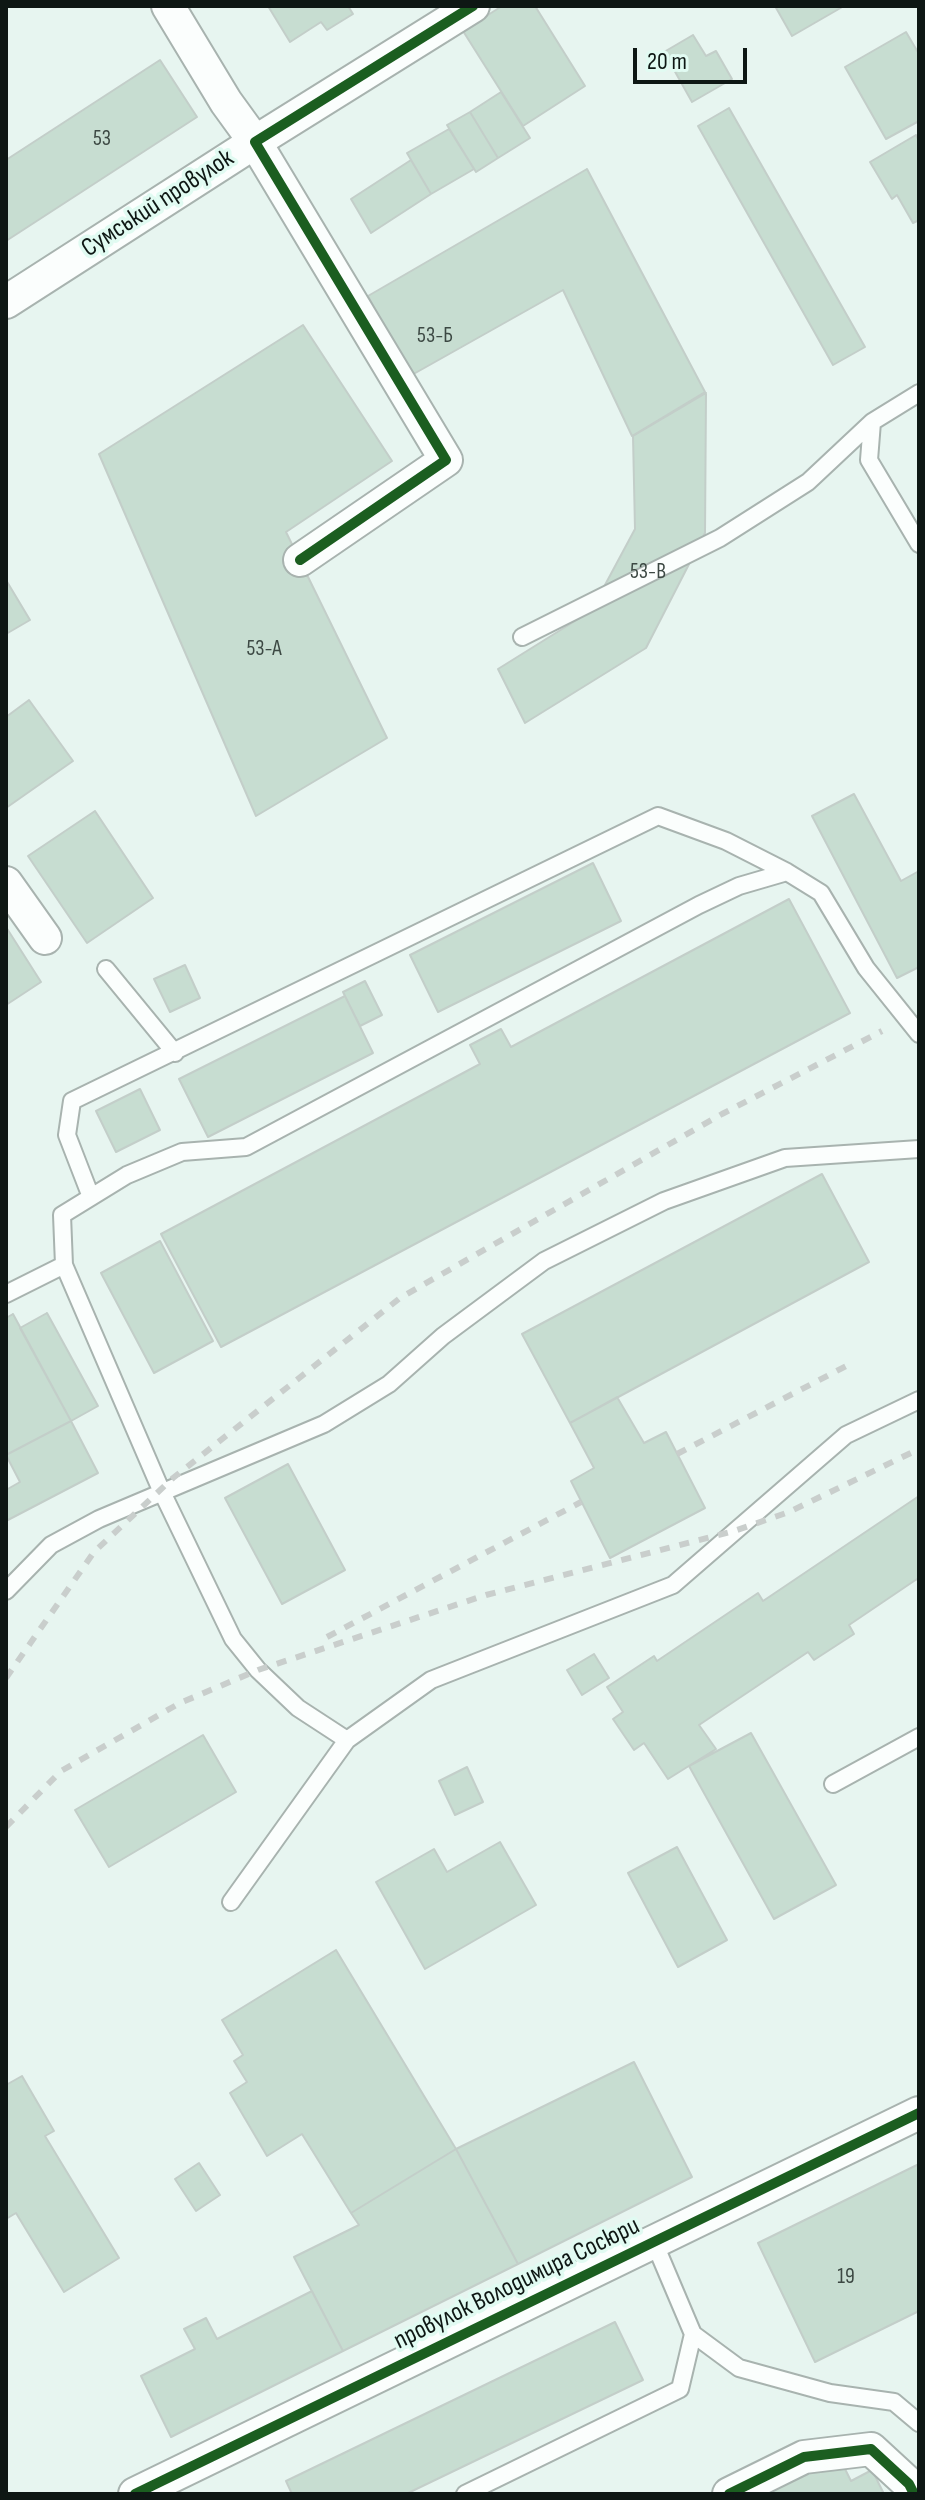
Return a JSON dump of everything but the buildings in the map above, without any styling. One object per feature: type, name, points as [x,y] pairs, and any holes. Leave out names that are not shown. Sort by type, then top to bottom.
[{"type":"street","name":"Сумський провулок","points":[[6,302],[255,142],[226,102],[168,6]]},
{"type":"street","points":[[300,560],[446,460],[255,142],[473,6]]},
{"type":"street","points":[[6,883],[45,938]]},
{"type":"street","name":"провулок Володимира Сосюри","points":[[135,2494],[919,2113]]},
{"type":"street","points":[[729,2494],[804,2457],[871,2449],[909,2484],[914,2494]]},
{"type":"lane","points":[[522,637],[720,538],[808,482],[872,422],[919,393]]},
{"type":"lane","points":[[872,422],[869,460],[919,544]]},
{"type":"lane","points":[[91,1197],[67,1135],[72,1101],[658,816],[726,841],[821,893],[866,968],[919,1034]]},
{"type":"lane","points":[[347,1740],[298,1708],[258,1670],[233,1639],[161,1490],[64,1265],[62,1215],[127,1175],[182,1152],[246,1147],[699,905],[739,886],[787,872]]},
{"type":"lane","points":[[106,969],[175,1053]]},
{"type":"lane","points":[[6,1591],[51,1545],[161,1490],[324,1424],[389,1384],[443,1336],[544,1261],[664,1201],[785,1158],[919,1149]]},
{"type":"lane","points":[[6,1294],[64,1265]]},
{"type":"lane","points":[[231,1902],[347,1740],[431,1680],[673,1585],[846,1435],[919,1400]]},
{"type":"lane","points":[[833,1784],[919,1737]]},
{"type":"lane","points":[[654,2242],[693,2334],[739,2368],[830,2393],[894,2402],[919,2423]]},
{"type":"lane","points":[[465,2494],[680,2389],[693,2334]]},
{"type":"railway","points":[[6,1678],[94,1552],[173,1478],[400,1298],[722,1114],[882,1031]]},
{"type":"railway","points":[[677,1454],[852,1363]]},
{"type":"railway","points":[[6,1827],[61,1771],[180,1703],[258,1670],[486,1595],[734,1531],[789,1512],[919,1449]]},
{"type":"railway","points":[[327,1637],[581,1502]]},
{"type":"cycle path","points":[[300,560],[446,460],[255,142],[473,6]]},
{"type":"cycle path","points":[[135,2494],[919,2113]]},
{"type":"cycle path","points":[[729,2494],[804,2457],[871,2449],[909,2484],[914,2494]]}]
